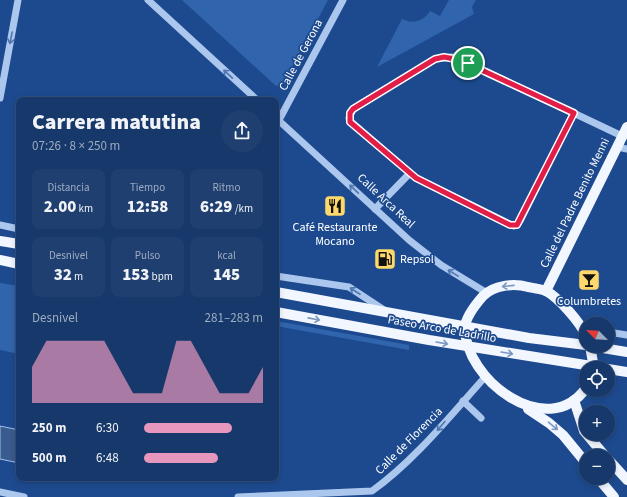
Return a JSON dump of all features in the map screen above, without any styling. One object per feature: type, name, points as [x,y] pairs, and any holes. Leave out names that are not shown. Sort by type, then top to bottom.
[{"type":"main road","name":"Calle del Padre Benito Menni","points":[[546,292],[622,148],[622,136],[627,127]]},
{"type":"main road","points":[[0,241],[16,244]]},
{"type":"main road","points":[[0,260],[16,263]]},
{"type":"main road","points":[[579,324],[559,302],[546,292],[521,285],[504,285],[487,293],[474,307],[465,326],[469,347],[486,376],[499,390],[549,423],[563,435],[579,454]]},
{"type":"main road","name":"Paseo Arco de Ladrillo","points":[[279,293],[465,326],[579,344]]},
{"type":"main road","name":"Paseo Arco de Ladrillo","points":[[279,313],[469,347],[579,364]]},
{"type":"main road","points":[[615,350],[627,352]]},
{"type":"main road","points":[[615,370],[627,372]]},
{"type":"main road","points":[[521,404],[544,410],[560,407],[580,397]]},
{"type":"main road","points":[[574,400],[584,431],[599,449]]},
{"type":"main road","points":[[615,466],[626,476]]},
{"type":"main road","points":[[604,485],[614,497]]},
{"type":"street","points":[[0,98],[18,0]]},
{"type":"street","points":[[148,0],[254,97]]},
{"type":"street","name":"Calle de Gerona","points":[[279,115],[343,0]]},
{"type":"street","points":[[574,113],[517,225],[510,225],[416,178],[350,122],[350,113],[353,109],[435,59],[444,57],[460,60],[574,113],[622,136]]},
{"type":"street","name":"Calle Arca Real","points":[[279,121],[409,240],[441,265],[487,293]]},
{"type":"street","points":[[375,209],[410,173]]},
{"type":"street","points":[[0,225],[16,228]]},
{"type":"street","name":"Paseo Arco de Ladrillo","points":[[279,276],[349,287],[388,312]]},
{"type":"street","points":[[615,333],[627,335]]},
{"type":"street","name":"Calle de Florencia","points":[[238,497],[372,491],[385,482],[425,444],[486,376]]},
{"type":"street","points":[[462,401],[481,418]]},
{"type":"street","points":[[0,492],[24,497]]},
{"type":"shaded area","points":[[182,0],[328,0],[282,85],[276,86]]},
{"type":"shaded area","points":[[449,0],[476,0],[472,7],[474,14],[377,67],[402,19],[414,22],[418,21],[424,18],[430,11],[440,16]]},
{"type":"shaded area","points":[[0,283],[16,286],[16,353],[0,350]]},
{"type":"shaded area","points":[[279,322],[409,345],[409,350],[279,327]]},
{"type":"shaded area","points":[[0,426],[16,429],[16,462],[0,459]]},
{"type":"place","name":"Café Restaurante Mocano","points":[[335,206]]},
{"type":"place","name":"Repsol","points":[[385,259]]},
{"type":"place","name":"Columbretes","points":[[589,280]]},
{"type":"route","points":[[452,57],[468,63],[574,113],[517,225],[514,226],[416,178],[350,122],[350,113],[353,109],[435,59],[452,57]]}]
